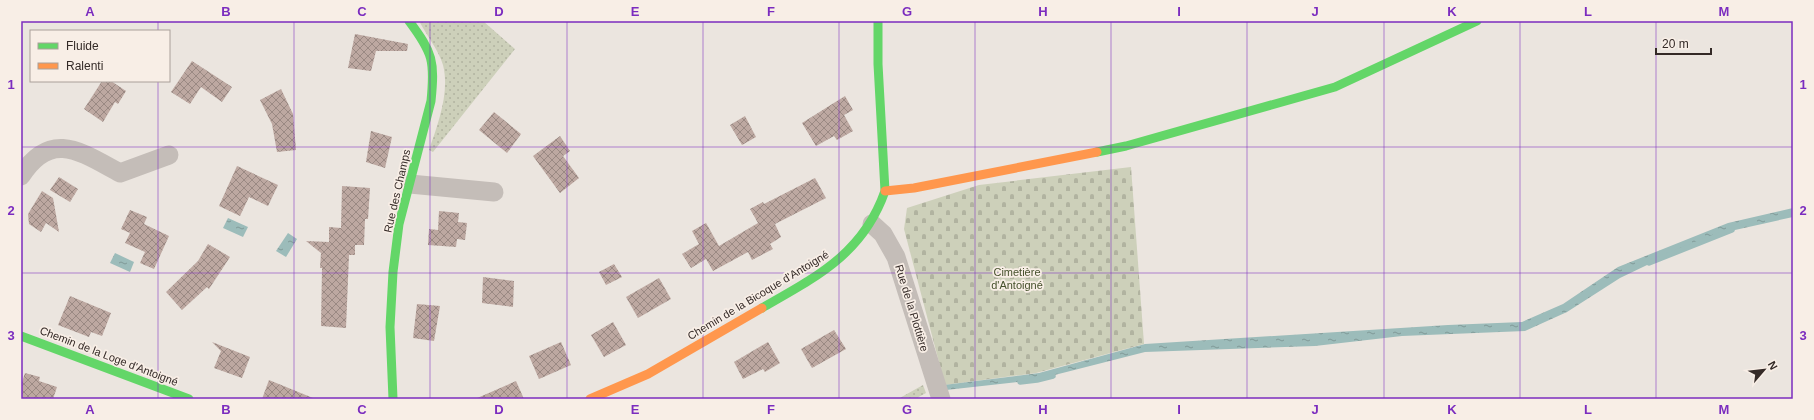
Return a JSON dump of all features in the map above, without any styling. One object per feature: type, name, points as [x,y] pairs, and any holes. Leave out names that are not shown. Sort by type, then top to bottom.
[{"type":"street","name":"Rue des Champs","points":[[393,399],[390,327],[393,272],[399,224],[431,101],[433,80],[432,60],[425,42],[409,21]]},
{"type":"street","name":"Chemin de la Bicoque d'Antoigné","points":[[590,399],[648,374],[809,281],[834,265],[857,244],[872,224],[880,208],[885,191],[878,64],[878,21]]},
{"type":"street","points":[[885,191],[914,188],[1126,146],[1305,95],[1334,86],[1477,21]]},
{"type":"street","points":[[21,176],[29,164],[43,152],[62,147],[82,153],[120,173],[169,155]]},
{"type":"street","points":[[410,184],[494,192]]},
{"type":"street","name":"Rue de la Plottière","points":[[872,224],[883,234],[896,257],[941,399]]},
{"type":"street","name":"Chemin de la Loge d'Antoigné","points":[[21,336],[189,399]]},
{"type":"green space","points":[[419,21],[483,21],[515,49],[433,152],[429,150],[442,108],[445,75],[439,54]]},
{"type":"green space","name":"Cimetière d'Antoigné","points":[[1131,167],[1144,344],[1036,373],[945,385],[904,229],[907,208],[979,185]]},
{"type":"green space","points":[[923,385],[926,393],[915,399],[898,399]]},
{"type":"water","points":[[1793,208],[1793,217],[1717,234],[1670,254],[1620,278],[1567,312],[1525,331],[1402,336],[1315,346],[1145,352],[1035,380],[946,390],[944,385],[1039,373],[1145,344],[1448,325],[1522,322],[1563,304],[1618,267],[1728,223]]},
{"type":"water","points":[[228,218],[248,227],[243,237],[223,228]]},
{"type":"water","points":[[288,233],[297,239],[286,257],[276,251]]},
{"type":"water","points":[[115,253],[134,262],[130,272],[110,263]]},
{"type":"building","points":[[355,34],[408,44],[407,51],[376,51],[371,71],[348,68]]},
{"type":"building","points":[[192,61],[232,87],[222,102],[201,87],[190,104],[171,92]]},
{"type":"building","points":[[101,82],[112,82],[126,91],[118,104],[115,102],[103,122],[84,109]]},
{"type":"building","points":[[281,89],[293,114],[296,150],[277,152],[272,124],[260,100]]},
{"type":"building","points":[[845,96],[853,110],[844,115],[853,131],[837,140],[834,136],[816,146],[802,123]]},
{"type":"building","points":[[494,112],[521,134],[507,153],[479,130]]},
{"type":"building","points":[[745,116],[756,137],[742,145],[730,125]]},
{"type":"building","points":[[371,131],[392,137],[385,168],[366,162]]},
{"type":"building","points":[[560,136],[570,151],[563,156],[579,178],[560,193],[533,156]]},
{"type":"building","points":[[237,166],[278,185],[268,206],[249,197],[240,216],[219,206]]},
{"type":"building","points":[[59,177],[78,189],[70,202],[50,190]]},
{"type":"building","points":[[815,178],[826,198],[775,224],[781,237],[770,244],[773,249],[752,260],[748,252],[713,271],[706,259],[691,268],[682,254],[699,244],[692,231],[706,223],[719,246],[758,223],[750,209],[763,202],[764,204]]},
{"type":"building","points":[[342,186],[370,188],[368,219],[365,219],[364,245],[355,245],[355,255],[349,255],[346,328],[321,326],[321,253],[306,241],[329,242],[329,227],[341,228]]},
{"type":"building","points":[[42,191],[53,198],[59,232],[46,223],[41,232],[29,224],[28,214]]},
{"type":"building","points":[[130,210],[147,217],[144,224],[169,236],[154,269],[140,263],[145,252],[125,243],[130,233],[121,229]]},
{"type":"building","points":[[439,211],[459,213],[458,222],[467,223],[465,240],[457,239],[456,247],[428,245],[429,229],[438,230]]},
{"type":"building","points":[[208,244],[230,257],[209,289],[207,287],[182,310],[166,292],[198,261]]},
{"type":"building","points":[[614,264],[622,277],[606,285],[599,272]]},
{"type":"building","points":[[483,277],[514,281],[513,307],[482,303]]},
{"type":"building","points":[[659,278],[671,299],[638,318],[626,297]]},
{"type":"building","points":[[70,296],[111,313],[102,336],[91,332],[89,337],[58,325]]},
{"type":"building","points":[[417,304],[440,306],[434,341],[413,338]]},
{"type":"building","points":[[613,322],[626,345],[604,357],[591,335]]},
{"type":"building","points":[[834,330],[846,349],[812,368],[801,349]]},
{"type":"building","points":[[212,342],[250,357],[242,378],[214,368],[221,351]]},
{"type":"building","points":[[561,342],[571,365],[539,379],[529,356]]},
{"type":"building","points":[[768,342],[780,363],[765,372],[763,369],[743,379],[734,362]]},
{"type":"building","points":[[25,373],[40,377],[39,381],[57,387],[53,399],[21,399],[21,385]]},
{"type":"building","points":[[269,380],[313,398],[313,399],[262,399]]},
{"type":"building","points":[[516,381],[524,399],[475,399]]},
{"type":"waterway","points":[[1649,263],[1732,230]]},
{"type":"waterway","points":[[1020,382],[1053,376]]},
{"type":"traffic: fast","points":[[393,399],[390,327],[393,272],[399,224],[431,101],[433,76],[428,50],[409,21]]},
{"type":"traffic: fast","points":[[762,308],[819,274],[836,262],[851,248],[864,232],[876,213],[885,191],[878,64],[878,21]]},
{"type":"traffic: fast","points":[[1097,152],[1126,146],[1335,87],[1477,21]]},
{"type":"traffic: fast","points":[[21,336],[189,399]]},
{"type":"traffic: slow","points":[[885,191],[914,188],[1097,152]]},
{"type":"traffic: slow","points":[[590,399],[648,374],[762,308]]}]
